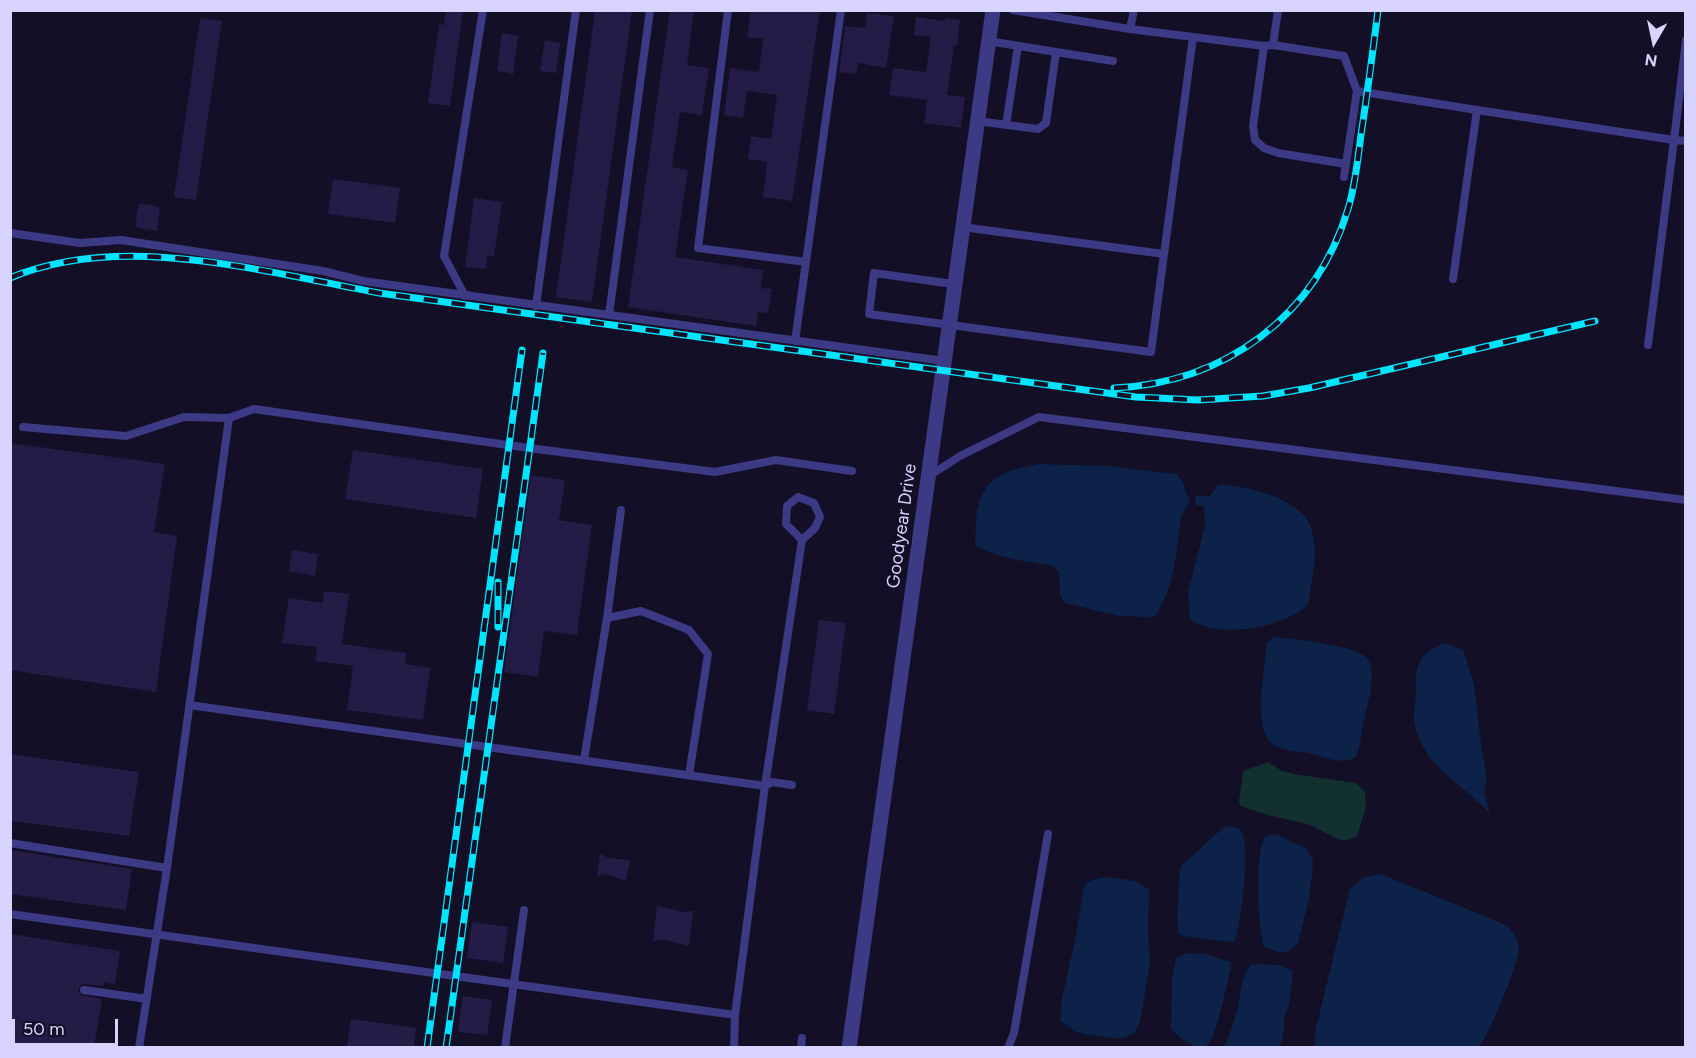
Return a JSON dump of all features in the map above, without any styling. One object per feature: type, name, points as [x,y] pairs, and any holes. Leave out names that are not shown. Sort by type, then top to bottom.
[{"type":"street","name":"Goodyear Drive","points":[[849,1047],[929,476],[953,284],[993,10]]},
{"type":"lane","points":[[465,296],[444,256],[483,10]]},
{"type":"lane","points":[[536,306],[576,10]]},
{"type":"lane","points":[[609,315],[650,10]]},
{"type":"lane","points":[[728,10],[698,248],[806,262]]},
{"type":"lane","points":[[795,341],[841,10]]},
{"type":"lane","points":[[1013,10],[1130,29],[1344,56],[1357,90],[1344,177]]},
{"type":"lane","points":[[1130,29],[1134,10]]},
{"type":"lane","points":[[1278,10],[1268,46],[1253,126],[1256,140],[1264,148],[1278,153],[1346,164]]},
{"type":"lane","points":[[953,284],[874,273],[869,314],[1151,352],[1193,37]]},
{"type":"lane","points":[[1648,345],[1686,40]]},
{"type":"lane","points":[[988,42],[1113,61]]},
{"type":"lane","points":[[1006,125],[1018,46]]},
{"type":"lane","points":[[977,122],[1038,129],[1046,123],[1056,52]]},
{"type":"lane","points":[[1357,90],[1686,141]]},
{"type":"lane","points":[[1453,279],[1477,110]]},
{"type":"lane","points":[[962,227],[1164,254]]},
{"type":"lane","points":[[10,232],[80,243],[121,240],[322,271],[363,282],[944,361]]},
{"type":"lane","points":[[23,427],[126,436],[184,417],[229,418],[254,409],[715,472],[776,460],[852,471]]},
{"type":"lane","points":[[929,476],[960,456],[1039,417],[1686,500]]},
{"type":"lane","points":[[140,1047],[229,418]]},
{"type":"lane","points":[[734,1047],[735,1015],[765,786],[802,540],[815,528],[820,517],[814,503],[798,497],[787,506],[786,524],[802,540]]},
{"type":"lane","points":[[584,760],[607,618],[621,510]]},
{"type":"lane","points":[[607,618],[641,611],[689,630],[708,654],[689,775]]},
{"type":"lane","points":[[189,705],[765,786],[772,782],[792,785]]},
{"type":"lane","points":[[1008,1047],[1014,1033],[1048,834]]},
{"type":"lane","points":[[10,843],[167,868]]},
{"type":"lane","points":[[505,1047],[524,910]]},
{"type":"lane","points":[[10,914],[735,1015]]},
{"type":"lane","points":[[84,990],[147,999]]},
{"type":"lane","points":[[801,1047],[802,1038]]},
{"type":"green space","points":[[1268,762],[1282,771],[1294,774],[1356,783],[1365,792],[1366,807],[1357,836],[1348,840],[1340,839],[1309,825],[1240,805],[1243,771]]},
{"type":"water","points":[[1038,464],[1108,466],[1177,474],[1190,502],[1183,512],[1167,592],[1154,617],[1119,616],[1065,603],[1060,596],[1059,572],[1053,566],[1001,556],[975,544],[977,511],[987,487],[1000,475]]},
{"type":"water","points":[[1218,485],[1243,487],[1271,495],[1296,508],[1305,517],[1311,527],[1313,537],[1314,566],[1308,605],[1297,613],[1267,625],[1234,630],[1203,626],[1190,620],[1188,592],[1205,526],[1204,507],[1195,504],[1196,496],[1210,496]]},
{"type":"water","points":[[1274,637],[1337,646],[1360,653],[1367,658],[1372,672],[1371,689],[1356,757],[1334,760],[1280,748],[1268,738],[1263,727],[1261,698],[1266,644]]},
{"type":"water","points":[[1445,643],[1463,650],[1474,684],[1487,778],[1484,791],[1490,814],[1434,762],[1418,736],[1414,717],[1418,667],[1429,651]]},
{"type":"water","points":[[1225,826],[1239,829],[1244,841],[1244,886],[1235,941],[1184,936],[1178,933],[1177,917],[1180,867]]},
{"type":"water","points":[[1276,834],[1305,848],[1313,860],[1309,899],[1298,943],[1282,953],[1264,947],[1259,909],[1258,875],[1261,847],[1266,837]]},
{"type":"water","points":[[1381,874],[1506,925],[1515,935],[1519,948],[1518,956],[1496,1014],[1479,1047],[1314,1047],[1316,1028],[1350,889],[1364,877]]},
{"type":"water","points":[[1107,877],[1136,881],[1149,890],[1150,964],[1139,1025],[1133,1034],[1124,1038],[1077,1032],[1060,1021],[1062,999],[1084,887],[1091,881]]},
{"type":"water","points":[[1186,953],[1206,954],[1230,962],[1231,968],[1218,1020],[1211,1039],[1204,1046],[1193,1045],[1171,1029],[1172,980],[1176,959]]},
{"type":"water","points":[[1253,964],[1280,965],[1293,971],[1280,1047],[1224,1047],[1236,1015],[1243,979]]},
{"type":"building","points":[[446,10],[463,10],[450,106],[428,103],[439,24],[444,25]]},
{"type":"building","points":[[595,10],[632,10],[592,302],[556,297]]},
{"type":"building","points":[[670,10],[694,10],[687,65],[709,68],[702,115],[680,112],[672,167],[688,170],[675,257],[763,270],[761,288],[772,289],[768,313],[758,312],[756,326],[628,307]]},
{"type":"building","points":[[751,10],[820,10],[792,201],[763,197],[767,162],[748,159],[751,136],[771,139],[777,95],[747,91],[743,118],[724,115],[730,68],[759,72],[763,39],[747,37]]},
{"type":"building","points":[[867,13],[894,16],[886,68],[858,63],[856,74],[839,72],[845,26],[865,28]]},
{"type":"building","points":[[916,17],[945,21],[945,18],[960,20],[947,95],[965,97],[961,128],[924,123],[927,100],[889,95],[893,68],[926,72],[931,37],[914,35]]},
{"type":"building","points":[[200,18],[222,21],[196,200],[174,197]]},
{"type":"building","points":[[502,33],[518,36],[513,74],[497,71]]},
{"type":"building","points":[[545,40],[560,43],[556,73],[540,71]]},
{"type":"building","points":[[333,179],[400,188],[395,223],[328,214]]},
{"type":"building","points":[[474,198],[502,202],[494,256],[487,256],[486,269],[465,267]]},
{"type":"building","points":[[139,203],[160,207],[157,231],[135,227]]},
{"type":"building","points":[[10,443],[165,464],[154,532],[177,536],[156,692],[10,670]]},
{"type":"building","points":[[353,450],[483,469],[476,518],[345,499]]},
{"type":"building","points":[[531,475],[565,480],[559,520],[592,525],[577,635],[544,631],[538,677],[504,672]]},
{"type":"building","points":[[292,550],[318,554],[315,576],[289,571]]},
{"type":"building","points":[[324,591],[349,594],[342,644],[406,653],[405,664],[430,668],[423,720],[347,710],[353,666],[315,661],[317,647],[282,643],[289,598],[323,603]]},
{"type":"building","points":[[819,620],[846,623],[834,714],[807,710]]},
{"type":"building","points":[[10,754],[139,772],[129,836],[10,821]]},
{"type":"building","points":[[10,850],[132,869],[126,910],[10,894]]},
{"type":"building","points":[[600,854],[609,858],[630,860],[626,881],[607,874],[597,876]]},
{"type":"building","points":[[657,906],[684,912],[693,911],[689,946],[661,939],[653,942]]},
{"type":"building","points":[[472,922],[508,927],[503,963],[467,958]]},
{"type":"building","points":[[10,934],[120,951],[115,984],[104,982],[104,986],[82,984],[78,989],[81,995],[102,999],[94,1047],[10,1047]]},
{"type":"building","points":[[463,996],[492,1000],[487,1035],[458,1032]]},
{"type":"building","points":[[351,1019],[416,1028],[414,1047],[347,1047]]},
{"type":"railway","points":[[1114,388],[1155,383],[1193,373],[1228,357],[1261,337],[1289,311],[1314,281],[1333,247],[1351,199],[1378,10]]},
{"type":"railway","points":[[10,278],[54,264],[99,258],[146,257],[194,260],[289,275],[379,293],[1136,397],[1198,400],[1263,396],[1309,388],[1595,321]]},
{"type":"railway","points":[[427,1048],[522,350]]},
{"type":"railway","points":[[446,1048],[543,353]]},
{"type":"railway","points":[[498,582],[498,627]]}]
